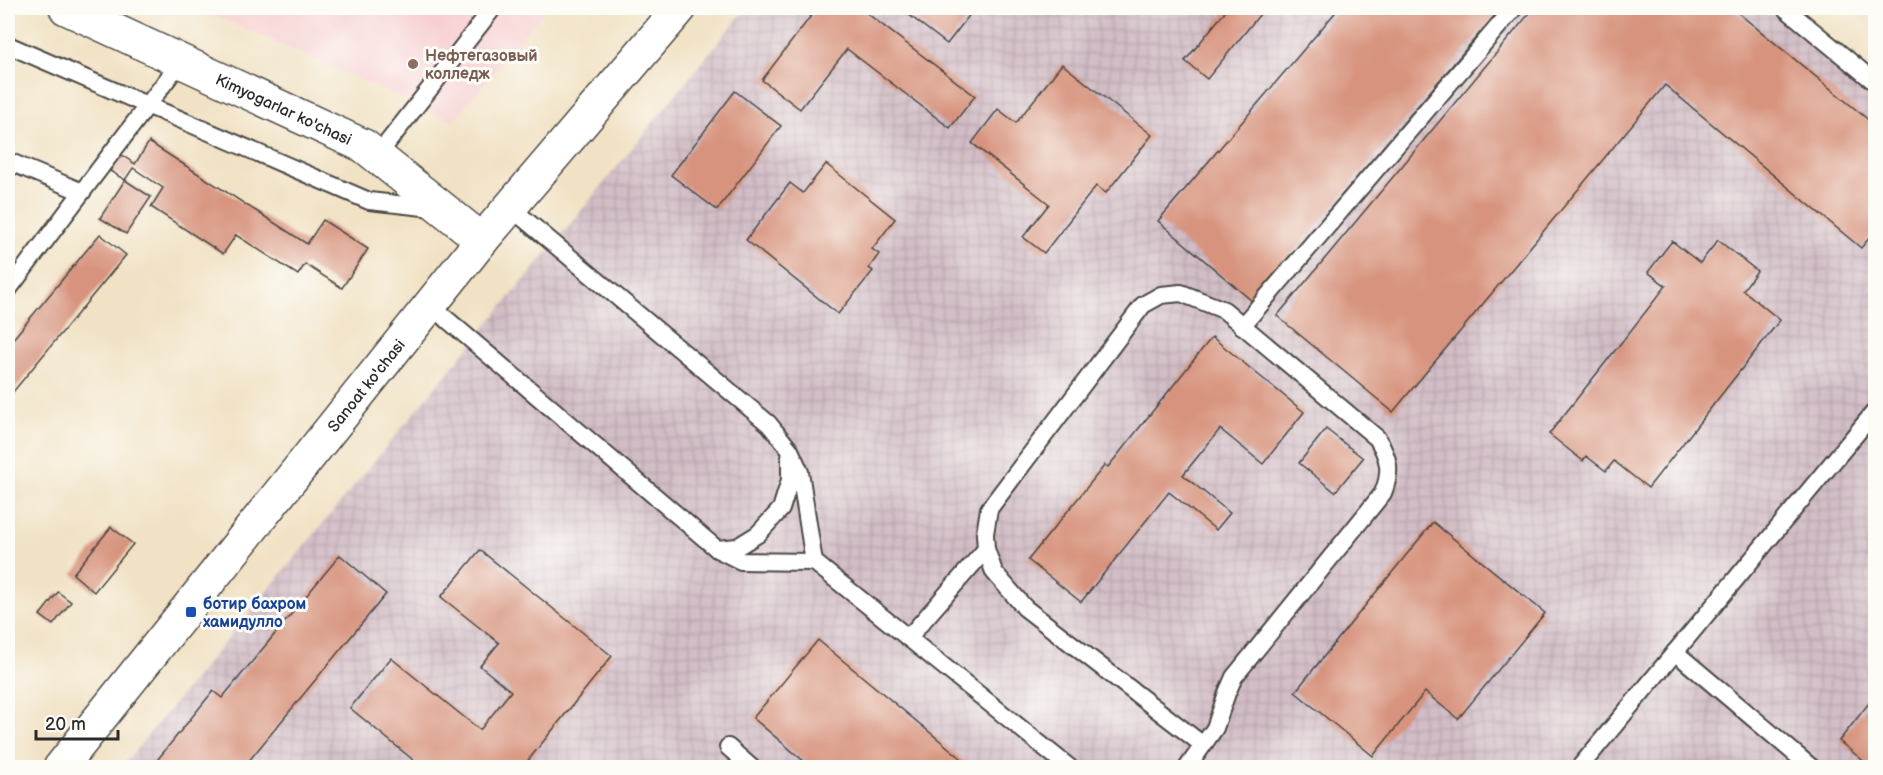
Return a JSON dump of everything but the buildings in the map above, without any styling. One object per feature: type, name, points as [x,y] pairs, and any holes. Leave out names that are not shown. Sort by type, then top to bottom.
[{"type":"street","name":"Kimyogarlar ko'chasi","points":[[66,8],[364,146],[482,240]]},
{"type":"street","name":"Sanoat ko'chasi","points":[[60,768],[482,240],[680,8]]},
{"type":"lane","points":[[377,156],[493,8]]},
{"type":"lane","points":[[1242,326],[1514,8]]},
{"type":"lane","points":[[1785,8],[1875,83]]},
{"type":"lane","points":[[8,45],[369,201],[444,209]]},
{"type":"lane","points":[[8,290],[181,61]]},
{"type":"lane","points":[[8,161],[82,192]]},
{"type":"lane","points":[[510,207],[769,424],[790,450],[800,472],[814,562]]},
{"type":"lane","points":[[1187,768],[1215,728],[1234,677],[1383,492],[1388,479],[1387,455],[1377,438],[1224,310],[1181,293],[1161,295],[1143,305],[989,509],[985,534],[986,549],[994,572],[1025,608],[1203,745]]},
{"type":"lane","points":[[430,305],[717,549],[741,561],[814,562],[1070,768]]},
{"type":"lane","points":[[1579,768],[1875,410]]},
{"type":"lane","points":[[717,549],[737,547],[758,534],[781,509],[790,480],[790,450]]},
{"type":"lane","points":[[908,638],[986,549]]},
{"type":"lane","points":[[1675,652],[1812,768]]},
{"type":"lane","points":[[728,747],[752,768]]},
{"type":"shaded area","name":"Нефтегазовый колледж","points":[[198,8],[547,8],[453,121]]},
{"type":"shaded area","points":[[746,8],[1770,8],[1875,94],[1875,767],[121,768]]},
{"type":"place","name":"Нефтегазовый колледж","points":[[413,64]]},
{"type":"place","name":"ботир бахром хамидулло","points":[[191,612]]}]
